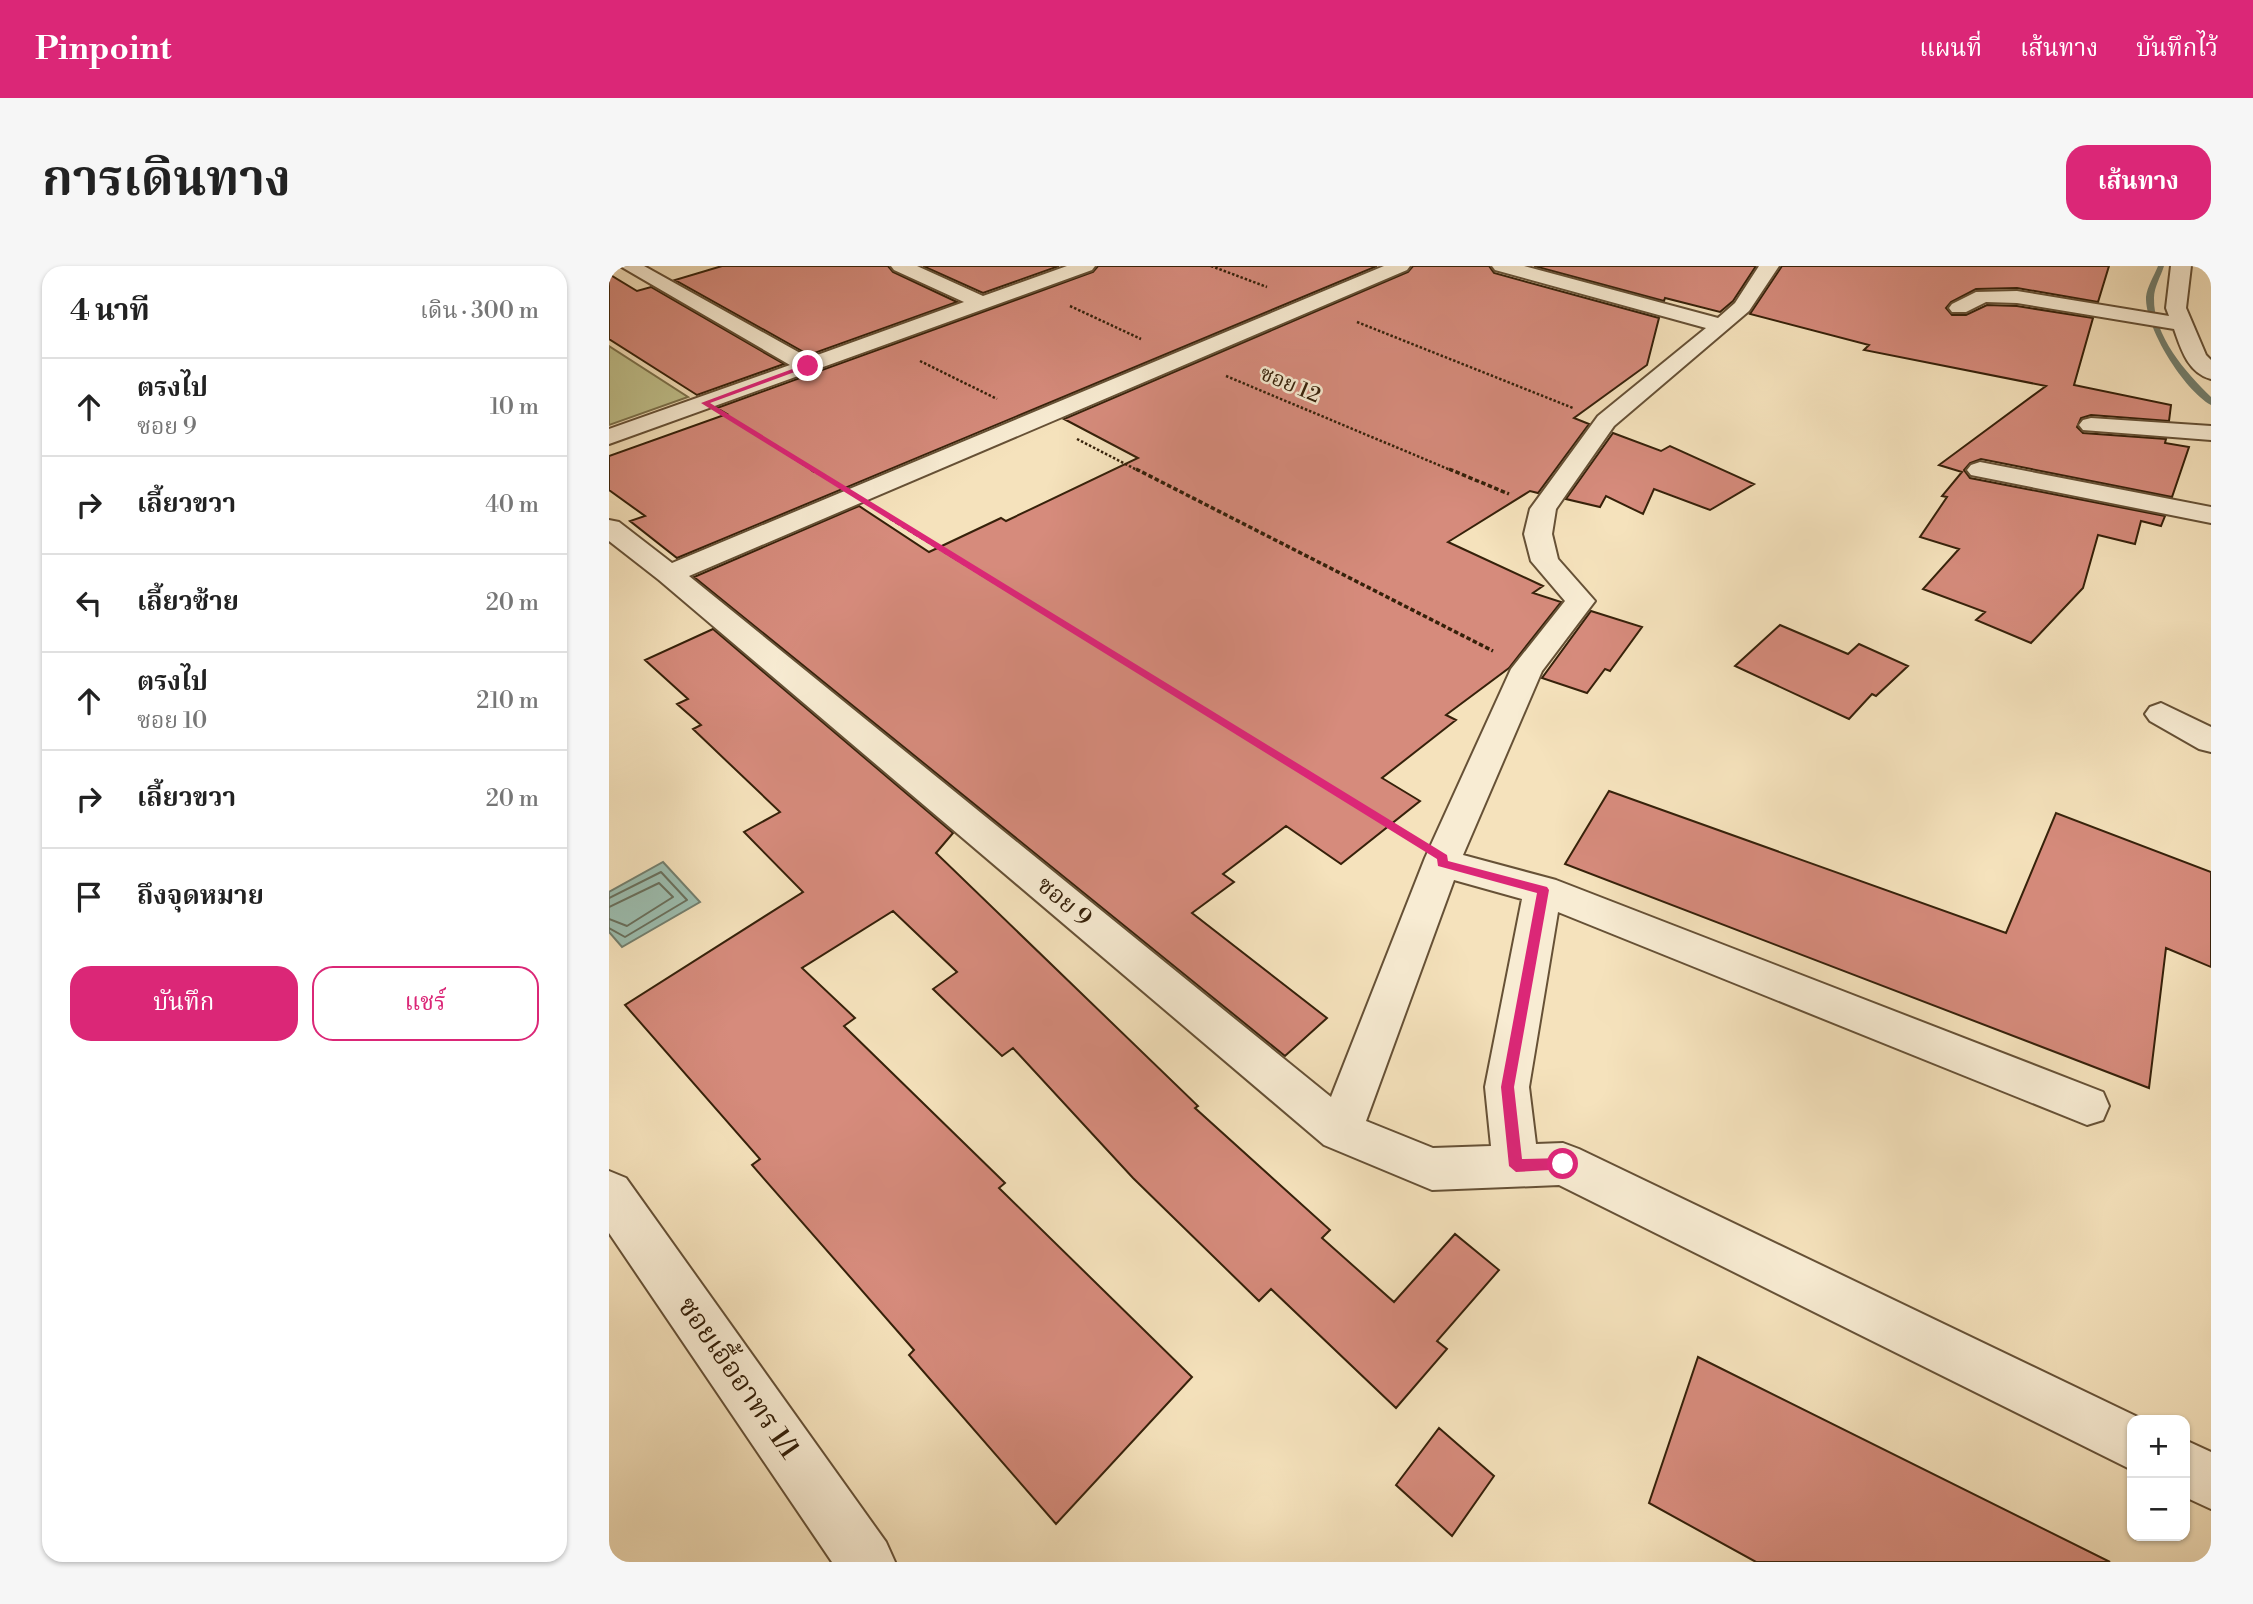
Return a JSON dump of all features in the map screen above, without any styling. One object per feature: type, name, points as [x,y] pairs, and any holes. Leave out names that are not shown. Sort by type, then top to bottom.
[{"type":"street","points":[[631,266],[808,366]]},
{"type":"street","points":[[901,266],[982,303]]},
{"type":"street","points":[[609,437],[1085,266]]},
{"type":"street","points":[[669,574],[1400,266]]},
{"type":"street","points":[[1502,266],[1722,326]]},
{"type":"street","points":[[1340,1131],[1443,860],[1527,669],[1580,601],[1545,561],[1538,534],[1543,509],[1607,421],[1742,307],[1769,266]]},
{"type":"street","points":[[2181,266],[2173,323],[2196,358],[2211,372]]},
{"type":"street","points":[[1959,309],[1983,296],[2017,297],[2173,323]]},
{"type":"street","points":[[2091,425],[2208,433]]},
{"type":"street","points":[[1980,470],[2211,515]]},
{"type":"street","name":"ซอย 9","points":[[609,528],[669,574],[1340,1131],[1432,1169],[1540,1165]]},
{"type":"street","points":[[2161,714],[2211,741]]},
{"type":"street","points":[[1443,860],[1543,890],[2087,1106]]},
{"type":"street","points":[[1543,890],[1507,1087],[1540,1165],[2127,1441]]},
{"type":"street","name":"ซอยเอื้ออาทร 1/1","points":[[609,1193],[866,1562]]},
{"type":"street","points":[[2190,1470],[2211,1481]]},
{"type":"path","points":[[1211,266],[1607,421]]},
{"type":"path","name":"ซอย 12","points":[[1027,287],[1183,358],[1543,509]]},
{"type":"path","points":[[879,340],[1527,669]]},
{"type":"path","points":[[705,403],[1443,860]]},
{"type":"green space","points":[[609,346],[688,397],[609,425]]},
{"type":"water","points":[[663,862],[700,902],[622,947],[609,932],[609,892]]},
{"type":"building","points":[[722,266],[888,266],[893,272],[957,302],[809,355],[675,280]]},
{"type":"building","points":[[923,266],[1059,266],[983,293]]},
{"type":"building","points":[[1098,266],[1377,266],[677,558],[630,521],[645,516],[609,490],[609,456],[727,414],[717,408],[1093,272]]},
{"type":"building","points":[[1413,266],[1489,266],[1494,273],[1659,318],[1647,365],[1574,418],[1589,424],[1538,493],[1530,491],[1448,542],[1543,586],[1533,593],[1561,602],[1509,668],[1446,715],[1456,720],[1382,778],[1420,801],[1341,864],[1286,826],[1223,874],[1234,882],[1192,913],[1327,1018],[1285,1056],[694,577],[859,506],[929,552],[1001,518],[1006,521],[1138,458],[1064,419],[1408,272]]},
{"type":"building","points":[[1534,266],[1756,266],[1733,301],[1720,312],[1665,298],[1664,301]]},
{"type":"building","points":[[1782,266],[2109,266],[2098,302],[2017,288],[1976,289],[1951,302],[1946,308],[1952,315],[1966,315],[1987,305],[2017,306],[2093,318],[2074,385],[2171,405],[2169,421],[2091,415],[2081,418],[2077,427],[2083,433],[2166,439],[2165,443],[2189,447],[2172,497],[1981,459],[1970,463],[1964,470],[1970,478],[2165,516],[2161,526],[2141,521],[2135,544],[2098,535],[2083,588],[2031,643],[1976,620],[1985,612],[1923,589],[1959,549],[1920,537],[1947,497],[1942,496],[1962,472],[1939,465],[2046,386],[1864,350],[1869,345],[1750,314]]},
{"type":"building","points":[[609,274],[637,291],[651,287],[784,364],[697,395],[609,339]]},
{"type":"building","points":[[1613,433],[1661,451],[1670,446],[1754,484],[1710,510],[1654,489],[1643,514],[1606,496],[1600,507],[1566,499]]},
{"type":"building","points":[[1591,611],[1642,627],[1610,671],[1605,669],[1587,693],[1542,678]]},
{"type":"building","points":[[1780,625],[1848,654],[1859,644],[1908,666],[1876,696],[1872,694],[1849,719],[1735,666]]},
{"type":"building","points":[[713,629],[953,833],[936,853],[1198,1106],[1195,1108],[1330,1230],[1322,1238],[1394,1302],[1455,1234],[1499,1270],[1437,1341],[1447,1349],[1396,1408],[1271,1289],[1259,1301],[1133,1178],[1013,1048],[1002,1056],[933,989],[957,972],[893,911],[802,968],[855,1018],[844,1026],[1005,1183],[999,1188],[1192,1377],[1056,1524],[909,1355],[914,1350],[752,1165],[760,1159],[625,1005],[803,892],[744,832],[780,812],[693,729],[701,725],[677,704],[688,699],[645,660]]},
{"type":"building","points":[[1609,791],[2006,933],[2056,813],[2211,872],[2211,967],[2166,948],[2149,1088],[1565,864]]},
{"type":"building","points":[[1698,1357],[2110,1562],[1756,1562],[1649,1503]]},
{"type":"building","points":[[1439,1428],[1494,1476],[1452,1536],[1396,1485]]},
{"type":"waterway","points":[[2161,266],[2150,296],[2155,324],[2181,368],[2211,402]]},
{"type":"route","points":[[808,366],[705,403],[1443,858],[1442,863],[1543,890],[1507,1087],[1516,1166],[1563,1164]]}]
